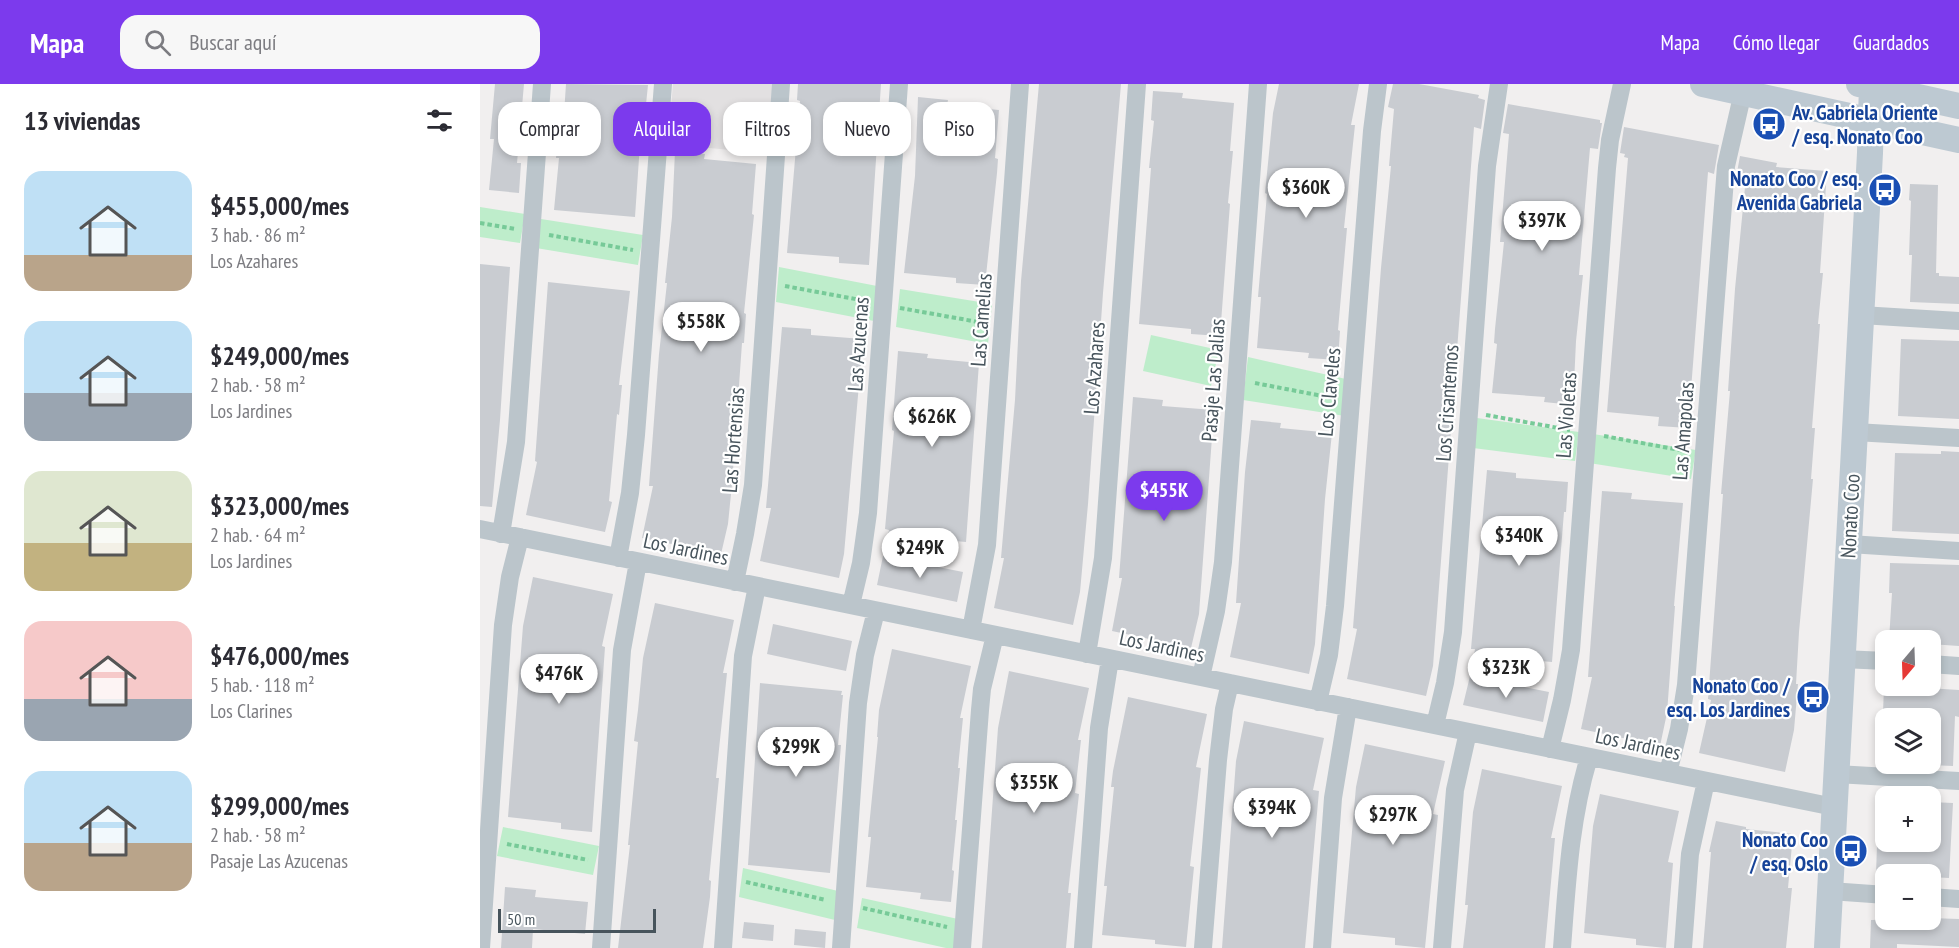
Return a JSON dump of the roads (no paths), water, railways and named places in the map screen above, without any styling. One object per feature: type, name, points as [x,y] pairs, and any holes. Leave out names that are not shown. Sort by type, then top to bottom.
[{"type":"main road","points":[[1703,84],[1959,140]]},
{"type":"main road","points":[[1867,85],[1959,106]]},
{"type":"main road","name":"Nonato Coo","points":[[1827,948],[1870,121],[1867,85]]},
{"type":"street","points":[[501,534],[516,442],[542,84]]},
{"type":"street","points":[[618,558],[634,462],[663,84]]},
{"type":"street","name":"Las Hortensias","points":[[735,582],[746,534],[753,485],[781,84]]},
{"type":"street","name":"Las Azucenas","points":[[851,606],[861,563],[868,513],[899,84]]},
{"type":"street","name":"Las Camelias","points":[[971,630],[987,545],[1020,84]]},
{"type":"street","name":"Los Azahares","points":[[1087,654],[1103,558],[1137,84]]},
{"type":"street","name":"Pasaje Las Dalias","points":[[1201,677],[1220,589],[1258,84]]},
{"type":"street","name":"Los Claveles","points":[[1318,702],[1332,633],[1371,142],[1378,84]]},
{"type":"street","name":"Los Crisantemos","points":[[1435,725],[1445,683],[1453,632],[1487,166],[1499,84]]},
{"type":"street","name":"Las Violetas","points":[[1550,749],[1566,684],[1571,650],[1607,168],[1622,84]]},
{"type":"street","name":"Las Amapolas","points":[[1668,773],[1679,729],[1686,685],[1725,177],[1743,92]]},
{"type":"street","points":[[1861,315],[1959,321]]},
{"type":"street","points":[[1855,432],[1959,438]]},
{"type":"street","name":"Los Jardines","points":[[480,529],[1201,677],[1228,692],[1348,707],[1834,807]]},
{"type":"street","points":[[481,948],[503,625],[510,577],[520,537]]},
{"type":"street","points":[[1849,544],[1959,551]]},
{"type":"street","points":[[601,948],[622,650],[638,562]]},
{"type":"street","points":[[723,948],[743,656],[757,586]]},
{"type":"street","points":[[841,948],[858,703],[865,655],[876,611]]},
{"type":"street","points":[[962,948],[980,710],[995,635]]},
{"type":"street","points":[[1083,948],[1098,737],[1110,659]]},
{"type":"street","points":[[1842,659],[1875,660]]},
{"type":"street","points":[[1941,665],[1959,666]]},
{"type":"street","points":[[1203,948],[1218,760],[1228,692]]},
{"type":"street","points":[[1322,948],[1333,798],[1348,707]]},
{"type":"street","points":[[1442,948],[1455,790],[1468,732]]},
{"type":"street","points":[[1562,948],[1571,832],[1588,757]]},
{"type":"street","points":[[1836,774],[1959,781]]},
{"type":"street","points":[[1683,948],[1690,854],[1706,781]]},
{"type":"street","points":[[1830,891],[1875,894]]},
{"type":"street","points":[[1941,898],[1959,899]]},
{"type":"place","name":"Av. Gabriela Oriente / esq. Nonato Coo","points":[[1769,124]]},
{"type":"place","name":"Nonato Coo / esq. Avenida Gabriela","points":[[1885,190]]},
{"type":"place","name":"Nonato Coo / esq. Los Jardines","points":[[1813,697]]},
{"type":"place","name":"Nonato Coo / esq. Oslo","points":[[1851,851]]}]
